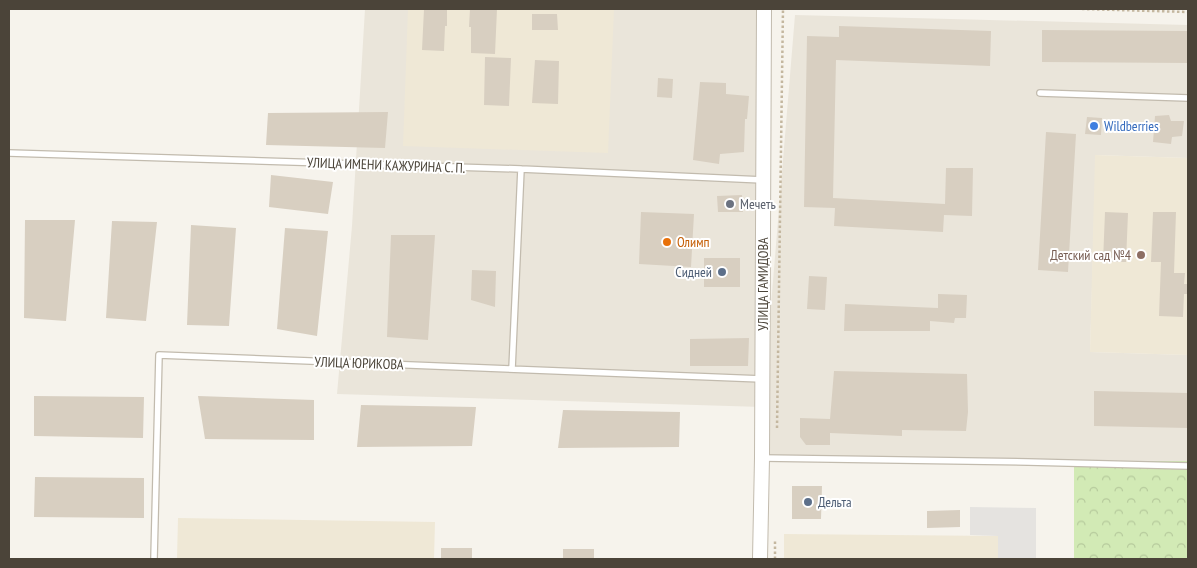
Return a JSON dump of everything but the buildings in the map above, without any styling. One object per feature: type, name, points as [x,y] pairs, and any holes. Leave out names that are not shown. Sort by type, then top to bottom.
[{"type":"street","name":"УЛИЦА ГАМИДОВА","points":[[760,559],[764,9]]},
{"type":"lane","points":[[1040,93],[1188,98]]},
{"type":"lane","name":"УЛИЦА ИМЕНИ КАЖУРИНА С. П.","points":[[9,153],[521,169],[764,180]]},
{"type":"lane","points":[[512,369],[521,169]]},
{"type":"lane","name":"УЛИЦА ЮРИКОВА","points":[[154,559],[159,355],[762,379]]},
{"type":"lane","points":[[762,458],[1188,466]]},
{"type":"path","points":[[777,428],[783,9]]},
{"type":"path","points":[[1082,9],[1188,12]]},
{"type":"path","points":[[775,541],[775,559]]},
{"type":"shaded area","points":[[365,9],[764,9],[763,402],[795,15],[1188,25],[1188,158],[1096,155],[1090,352],[1188,355],[1188,461],[758,460],[762,407],[337,394],[352,226]]},
{"type":"shaded area","points":[[408,9],[614,9],[608,153],[403,146]]},
{"type":"shaded area","name":"Детский сад №4","points":[[1095,155],[1188,158],[1188,355],[1090,352]]},
{"type":"shaded area","points":[[970,507],[1036,508],[1036,559],[998,559],[998,536],[970,535]]},
{"type":"shaded area","points":[[178,518],[435,522],[434,559],[177,559]]},
{"type":"shaded area","points":[[784,534],[998,536],[998,559],[784,559]]},
{"type":"green space","points":[[1074,461],[1188,461],[1188,559],[1074,559]]},
{"type":"place","name":"Wildberries","points":[[1094,126]]},
{"type":"place","name":"Мечеть","points":[[730,204]]},
{"type":"place","name":"Олимп","points":[[667,242]]},
{"type":"place","name":"Детский сад №4","points":[[1141,255]]},
{"type":"place","name":"Сидней","points":[[722,272]]},
{"type":"place","name":"Дельта","points":[[808,502]]}]
